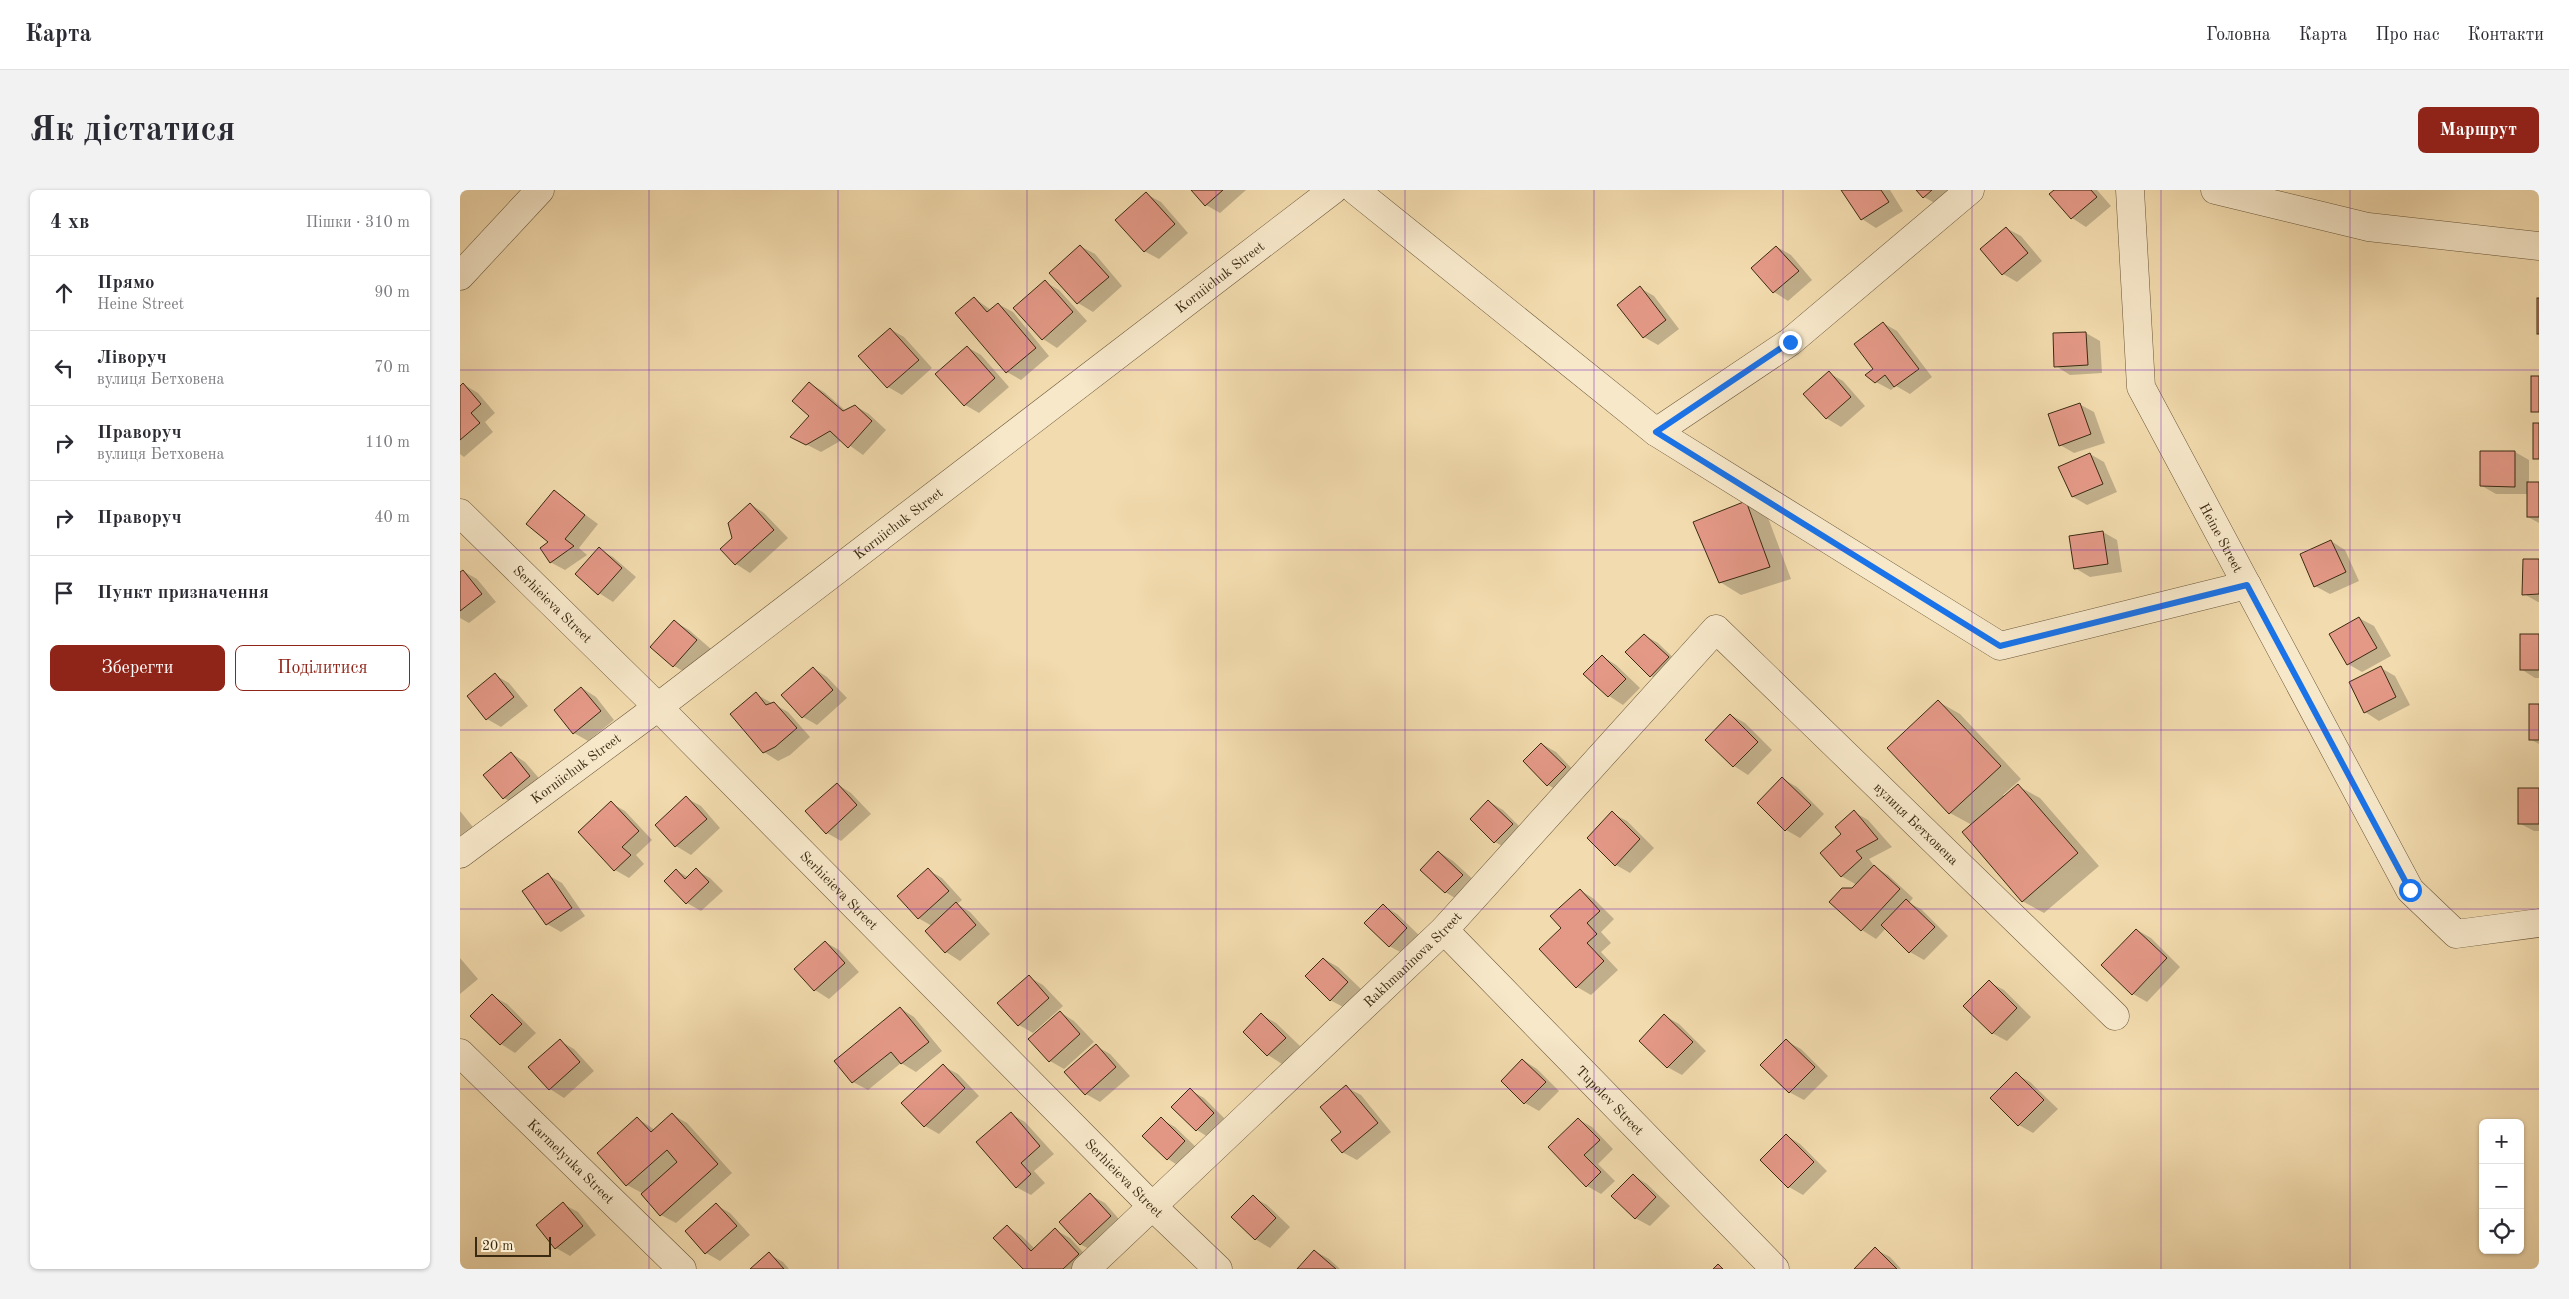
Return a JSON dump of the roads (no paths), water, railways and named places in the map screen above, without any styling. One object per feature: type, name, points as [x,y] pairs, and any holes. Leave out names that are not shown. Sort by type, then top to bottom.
[{"type":"street","points":[[460,276],[540,190]]},
{"type":"street","name":"Korniichuk Street","points":[[460,854],[658,707],[1333,190]]},
{"type":"street","points":[[1355,190],[1656,432],[2000,646],[2247,585]]},
{"type":"street","points":[[1656,432],[1790,342],[1970,190]]},
{"type":"street","name":"Heine Street","points":[[2130,190],[2141,387],[2410,890],[2456,934],[2539,923]]},
{"type":"street","points":[[2215,190],[2368,227],[2539,246]]},
{"type":"street","name":"Serhieieva Street","points":[[460,513],[658,707],[1151,1205],[1218,1269]]},
{"type":"street","name":"Rakhmaninova Street","points":[[1086,1269],[1151,1205],[1444,930],[1716,629]]},
{"type":"street","name":"вулиця Бетховена","points":[[1716,629],[2115,1016]]},
{"type":"street","name":"Tupolev Street","points":[[1444,930],[1775,1269]]},
{"type":"street","name":"Karmelyuka Street","points":[[460,1053],[682,1269]]}]
